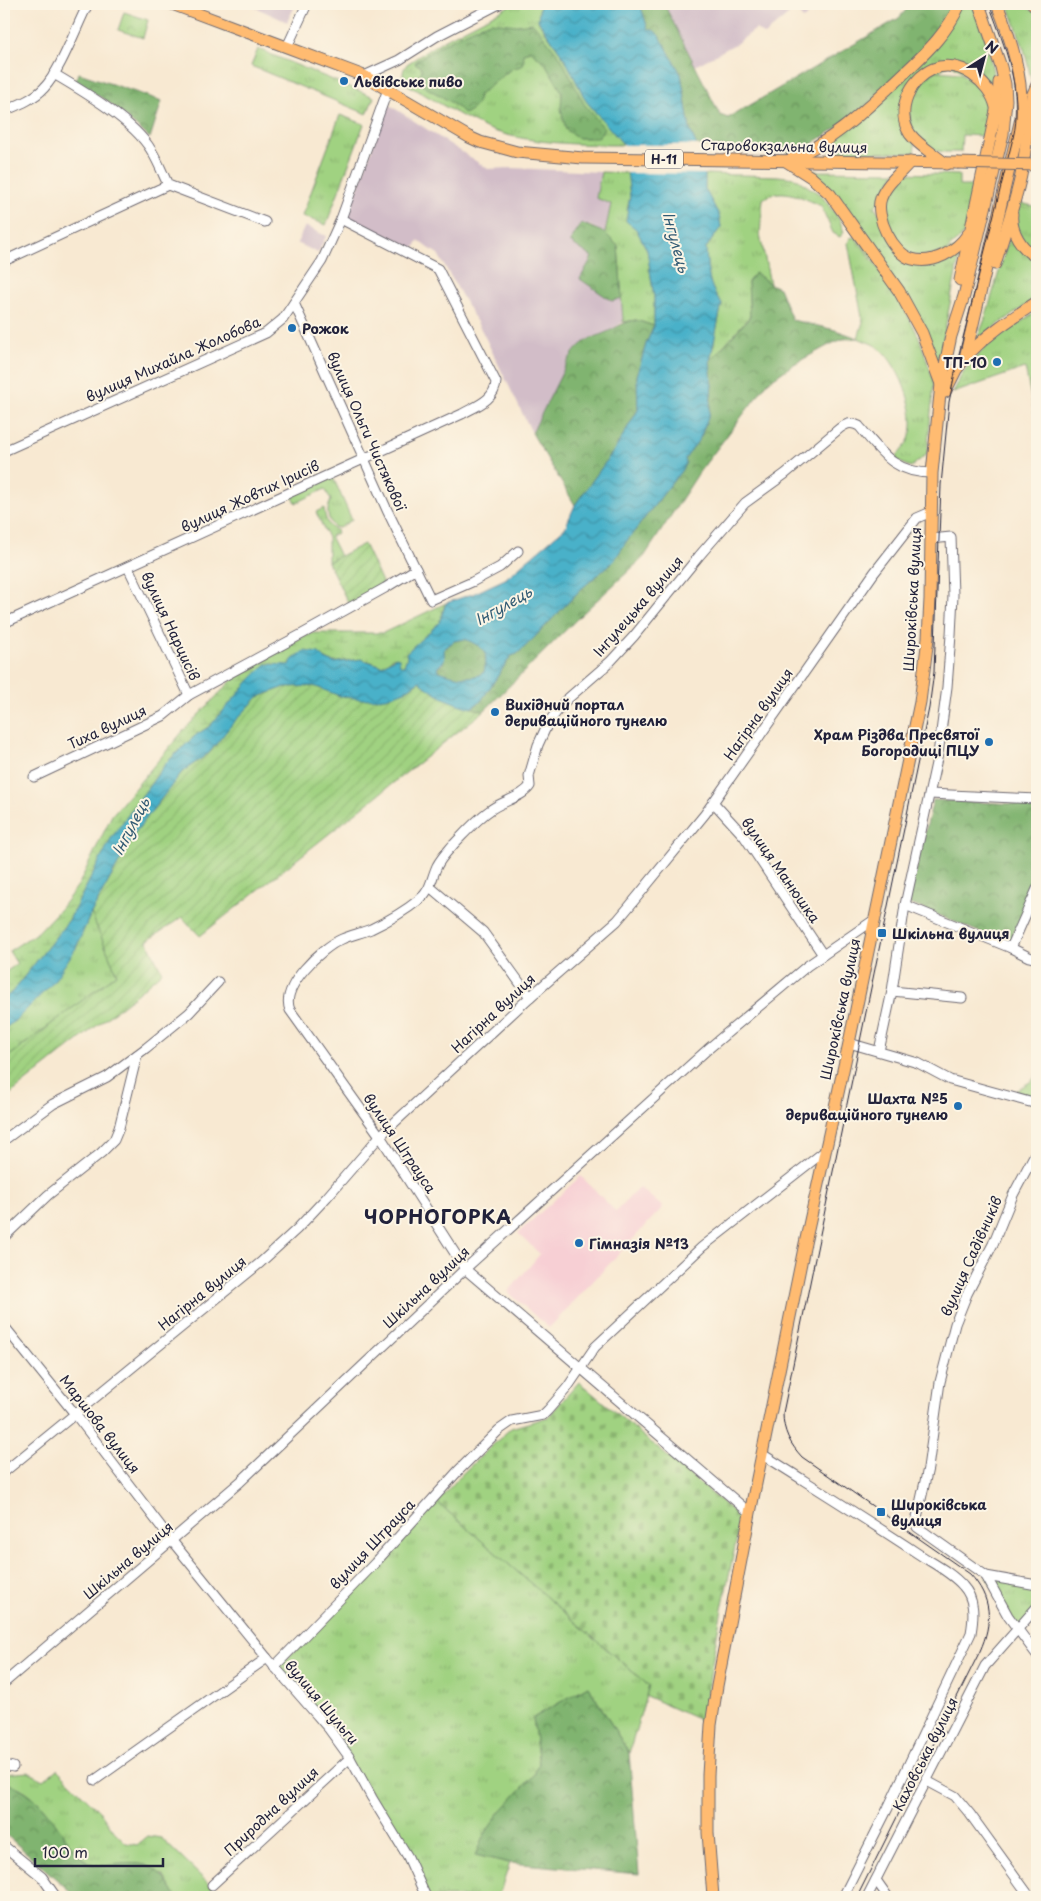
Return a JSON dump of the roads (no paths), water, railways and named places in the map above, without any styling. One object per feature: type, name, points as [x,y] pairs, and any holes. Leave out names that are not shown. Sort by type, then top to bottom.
[{"type":"main road","name":"Старовокзальна вулиця","points":[[172,4],[364,76],[456,131],[480,142],[517,152],[601,158],[1037,165]]},
{"type":"main road","points":[[786,161],[811,151],[855,120],[939,39],[952,21],[960,4]]},
{"type":"main road","points":[[951,336],[964,296],[1004,134],[1006,92],[1001,67],[979,4]]},
{"type":"main road","points":[[997,4],[1022,82],[1028,126]]},
{"type":"main road","points":[[1033,4],[1037,7]]},
{"type":"main road","points":[[937,420],[941,384],[970,230],[996,110],[999,83],[994,48]]},
{"type":"main road","points":[[965,358],[1021,118],[1022,104],[1014,53]]},
{"type":"main road","points":[[951,164],[917,143],[909,132],[906,124],[905,103],[907,95],[917,82],[924,74],[935,68],[950,67],[960,70],[974,76],[988,89],[996,110]]},
{"type":"main road","points":[[970,340],[1015,197],[1023,165],[1032,96],[1037,85]]},
{"type":"main road","points":[[786,161],[811,177],[830,194],[899,291],[922,333],[941,384]]},
{"type":"main road","points":[[910,162],[887,187],[878,207],[882,222],[897,248],[911,259],[937,258],[957,248],[970,230]]},
{"type":"main road","points":[[1015,197],[1012,219],[1014,229],[1024,246],[1037,258]]},
{"type":"main road","points":[[937,420],[949,381],[965,358],[1001,324],[1037,302]]},
{"type":"main road","name":"Широківська вулиця","points":[[713,1897],[708,1833],[708,1775],[711,1725],[762,1454],[920,702],[928,638],[932,473],[937,420]]},
{"type":"street","points":[[4,111],[31,98],[44,88],[54,74],[88,4]]},
{"type":"street","points":[[287,47],[307,4]]},
{"type":"street","points":[[364,76],[399,60],[485,8],[499,4]]},
{"type":"street","points":[[54,74],[88,95],[126,123],[151,149],[168,186]]},
{"type":"street","name":"вулиця Михайла Жолобова","points":[[4,451],[266,333],[278,324],[322,262],[342,219],[388,89]]},
{"type":"street","points":[[4,261],[168,186],[266,222]]},
{"type":"street","name":"вулиця Жовтих Ірисів","points":[[4,623],[462,414],[493,395],[496,389],[496,382],[438,269],[342,219]]},
{"type":"street","name":"вулиця Ольги Чистякової","points":[[294,303],[431,600],[500,567],[518,551]]},
{"type":"street","name":"Інгулецька вулиця","points":[[290,1010],[287,1003],[291,989],[317,955],[342,939],[389,920],[418,900],[430,887],[443,857],[470,828],[488,811],[506,800],[526,792],[530,786],[529,776],[538,745],[555,713],[565,701],[610,662],[634,636],[745,503],[785,474],[848,423],[859,426],[891,461],[902,469],[917,473],[932,473]]},
{"type":"street","name":"Нагірна вулиця","points":[[4,1472],[264,1259],[327,1197],[380,1136],[530,997],[616,921],[658,872],[713,802],[874,573],[917,518],[931,512]]},
{"type":"street","points":[[879,1051],[892,991],[905,905],[938,754],[947,687],[952,595],[951,538],[931,539]]},
{"type":"street","name":"вулиця Нарцисів","points":[[128,568],[188,696]]},
{"type":"street","points":[[188,696],[385,588],[416,569]]},
{"type":"street","name":"Тиха вулиця","points":[[34,777],[163,716],[188,696]]},
{"type":"street","points":[[930,794],[1037,799]]},
{"type":"street","name":"вулиця Манюшка","points":[[713,802],[744,836],[823,955]]},
{"type":"street","points":[[430,887],[483,932],[530,997]]},
{"type":"street","points":[[1011,948],[1037,889]]},
{"type":"street","points":[[905,905],[1037,959]]},
{"type":"street","name":"Шкільна вулиця","points":[[4,1683],[240,1482],[465,1269],[708,1049],[807,966],[874,920]]},
{"type":"street","points":[[4,1140],[53,1104],[107,1077],[137,1055],[189,1013],[218,982]]},
{"type":"street","points":[[892,991],[962,998]]},
{"type":"street","name":"вулиця Штрауса","points":[[290,1010],[380,1136],[465,1269],[750,1513]]},
{"type":"street","points":[[849,1043],[918,1063],[950,1080],[1037,1104]]},
{"type":"street","points":[[4,1237],[48,1195],[114,1140],[119,1128],[137,1055]]},
{"type":"street","name":"вулиця Садівників","points":[[986,1576],[917,1527],[916,1522],[928,1468],[940,1382],[956,1324],[967,1294],[993,1244],[1012,1195],[1037,1150]]},
{"type":"street","points":[[580,1367],[594,1347],[702,1248],[825,1151]]},
{"type":"street","name":"Маршова вулиця","points":[[4,1326],[75,1414],[172,1541]]},
{"type":"street","name":"вулиця Штрауса","points":[[274,1667],[458,1471],[499,1430],[512,1421],[543,1415],[567,1388],[580,1367]]},
{"type":"street","points":[[762,1454],[882,1529],[940,1568],[964,1586],[972,1601],[974,1616],[971,1633],[888,1808],[843,1897]]},
{"type":"street","name":"вулиця Шульги","points":[[172,1541],[274,1667],[329,1730],[350,1758],[408,1856],[426,1897]]},
{"type":"street","points":[[986,1576],[1037,1584]]},
{"type":"street","points":[[986,1576],[1018,1629],[1037,1655]]},
{"type":"street","name":"Каховська вулиця","points":[[867,1897],[985,1666],[1037,1607]]},
{"type":"street","points":[[95,1780],[267,1658]]},
{"type":"street","name":"Природна вулиця","points":[[212,1885],[350,1758]]},
{"type":"street","points":[[4,1765],[13,1767]]},
{"type":"street","points":[[927,1781],[954,1796],[970,1814],[1030,1897]]},
{"type":"street","points":[[4,1846],[42,1878],[56,1897]]},
{"type":"street","points":[[876,1880],[888,1897]]},
{"type":"water","name":"Інгулець","points":[[540,4],[640,4],[648,29],[655,31],[661,38],[681,74],[690,130],[701,155],[705,174],[705,189],[719,215],[721,227],[706,248],[711,284],[722,303],[710,361],[712,385],[709,415],[700,438],[685,459],[686,463],[681,471],[626,542],[614,561],[581,589],[529,643],[517,654],[511,656],[481,701],[471,708],[443,698],[419,681],[405,691],[386,698],[361,699],[340,696],[314,686],[285,687],[258,697],[232,724],[209,753],[182,772],[137,830],[91,913],[76,948],[52,984],[17,1019],[4,1029],[4,999],[13,991],[69,920],[112,837],[166,763],[196,735],[210,726],[266,664],[290,665],[292,660],[304,651],[319,653],[325,659],[334,663],[361,659],[382,666],[396,657],[399,658],[400,665],[404,666],[407,657],[406,653],[439,623],[446,603],[475,593],[505,579],[565,528],[575,505],[615,449],[638,410],[637,376],[646,344],[654,326],[654,297],[647,250],[636,229],[626,221],[630,196],[624,145],[586,101],[565,59],[538,20]],"holes":[[[465,639],[481,648],[485,654],[484,672],[468,677],[450,675],[439,671],[437,668],[444,660],[444,649],[454,641]]]},
{"type":"tram line","points":[[857,1897],[980,1651],[987,1630],[988,1620],[988,1611],[983,1592],[970,1574],[802,1457],[788,1437],[784,1426],[783,1413],[929,708],[934,672],[941,485],[949,402],[1015,126],[1016,102],[1012,73],[989,4]]},
{"type":"place","name":"Львівське пиво","points":[[344,81]]},
{"type":"place","name":"Рожок","points":[[292,328]]},
{"type":"place","name":"ТП-10","points":[[997,362]]},
{"type":"place","name":"Вихідний портал дериваційного тунелю","points":[[495,712]]},
{"type":"place","name":"Храм Різдва Пресвятої Богородиці ПЦУ","points":[[989,742]]},
{"type":"place","name":"Шкільна вулиця","points":[[882,933]]},
{"type":"place","name":"Шахта №5 дериваційного тунелю","points":[[958,1106]]},
{"type":"place","name":"Гімназія №13","points":[[579,1243]]},
{"type":"place","name":"Широківська вулиця","points":[[881,1512]]},
{"type":"district","name":"ЧОРНОГОРКА","points":[[438,1216]]}]
